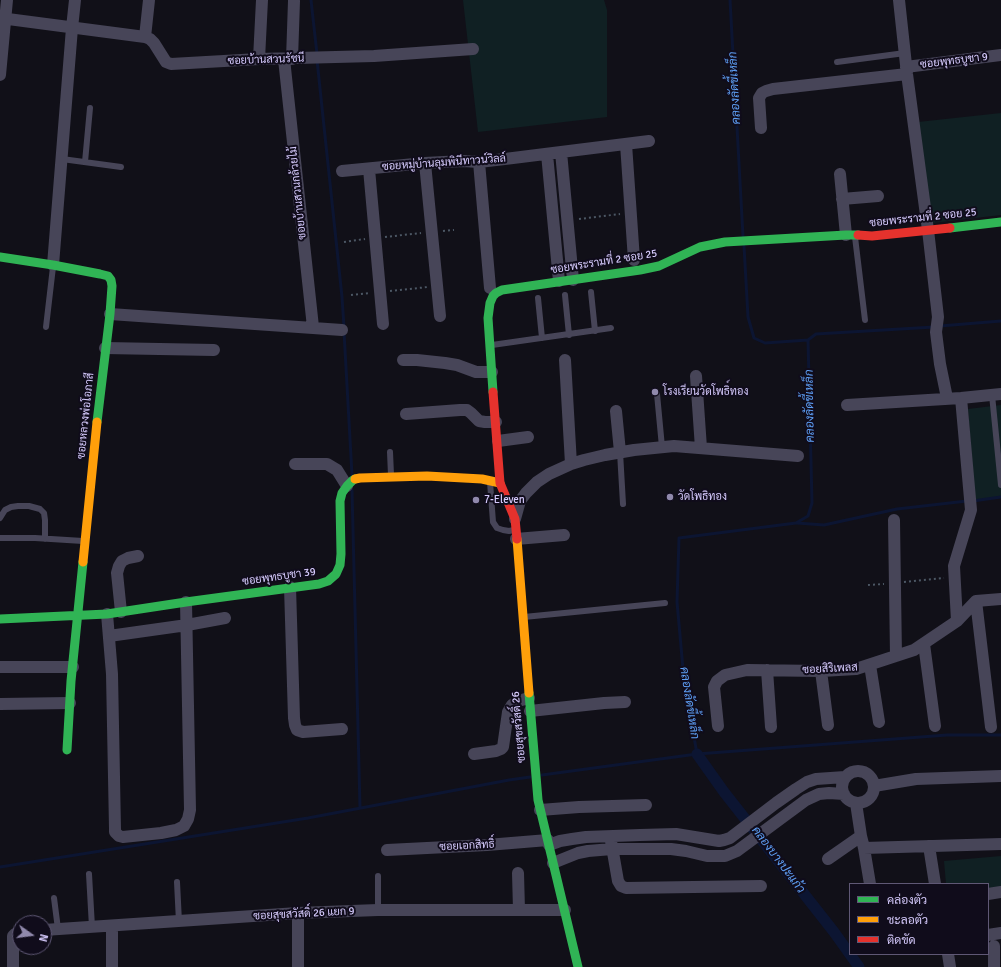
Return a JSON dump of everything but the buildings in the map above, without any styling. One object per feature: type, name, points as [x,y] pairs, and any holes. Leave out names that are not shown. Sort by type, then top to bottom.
[{"type":"street","points":[[0,75],[3,18],[7,0]]},
{"type":"street","points":[[0,257],[53,265],[75,0]]},
{"type":"street","points":[[3,18],[145,37],[149,0]]},
{"type":"street","points":[[259,59],[262,0]]},
{"type":"street","points":[[899,0],[938,317],[936,332],[940,364],[947,398]]},
{"type":"street","name":"ซอยบ้านสวนกล้วยไม้","points":[[294,1],[288,59],[313,327]]},
{"type":"street","name":"ซอยบ้านสวนรัชนี","points":[[145,37],[154,43],[166,62],[171,64],[259,59],[374,56],[473,49]]},
{"type":"street","name":"ซอยพุทธบูชา 9","points":[[761,128],[759,98],[762,93],[766,91],[1001,55]]},
{"type":"street","name":"ซอยหมู่บ้านลุมพินีทาวน์วิลล์","points":[[342,171],[425,163],[463,161],[479,162],[649,141]]},
{"type":"street","points":[[626,144],[634,260]]},
{"type":"street","points":[[561,152],[573,280]]},
{"type":"street","points":[[547,154],[559,281]]},
{"type":"street","points":[[479,162],[490,288]]},
{"type":"street","points":[[425,163],[440,316]]},
{"type":"street","points":[[368,169],[382,324]]},
{"type":"street","points":[[840,174],[842,200],[850,235]]},
{"type":"street","points":[[842,200],[878,196]]},
{"type":"street","points":[[553,222],[567,220]]},
{"type":"street","name":"ซอยพระรามที่ 2 ซอย 25","points":[[500,484],[488,310],[493,296],[496,293],[502,290],[659,266],[700,247],[725,242],[850,235],[872,236],[1001,222]]},
{"type":"street","name":"ซอยหลวงพ่อโอภาสี","points":[[53,265],[108,276],[111,280],[112,286],[72,667],[67,750]]},
{"type":"street","points":[[110,314],[342,330]]},
{"type":"street","points":[[106,348],[214,350]]},
{"type":"street","points":[[403,360],[445,363],[457,365],[476,372],[492,372]]},
{"type":"street","points":[[565,360],[571,464]]},
{"type":"street","points":[[696,376],[701,448]]},
{"type":"street","points":[[847,405],[961,398],[996,394]]},
{"type":"street","points":[[957,621],[954,566],[971,510],[961,398]]},
{"type":"street","points":[[406,414],[467,410],[479,421],[496,422]]},
{"type":"street","points":[[616,412],[620,452]]},
{"type":"street","points":[[498,440],[528,438]]},
{"type":"street","points":[[564,535],[516,530],[520,501],[526,493],[537,482],[549,474],[571,464],[620,452],[674,446],[798,456]]},
{"type":"street","points":[[295,464],[327,464],[338,470],[347,486],[353,480],[360,478],[427,476],[482,479],[500,484]]},
{"type":"street","name":"ซอยสุขสวัสดิ์ 26","points":[[500,484],[516,530],[533,751],[539,805],[578,967]]},
{"type":"street","name":"ซอยพุทธบูชา 39","points":[[0,619],[107,614],[319,584],[328,581],[336,574],[340,565],[340,501],[342,493],[347,486]]},
{"type":"street","points":[[894,520],[896,656]]},
{"type":"street","points":[[120,612],[119,566],[122,561],[138,556]]},
{"type":"street","points":[[290,588],[295,725],[297,730],[303,732],[342,729]]},
{"type":"street","points":[[991,727],[976,601],[1001,599]]},
{"type":"street","name":"ซอยสิริเพลส","points":[[718,726],[714,687],[717,681],[725,676],[747,670],[821,671],[856,669],[870,665],[914,650],[924,644],[957,621],[976,601]]},
{"type":"street","points":[[107,614],[112,674],[115,829],[119,836],[123,837],[161,833],[176,830],[184,826],[188,819],[190,810],[186,602]]},
{"type":"street","points":[[109,636],[225,618]]},
{"type":"street","points":[[924,644],[935,726]]},
{"type":"street","points":[[870,665],[879,722]]},
{"type":"street","points":[[0,667],[72,667]]},
{"type":"street","points":[[767,670],[771,727]]},
{"type":"street","points":[[821,671],[828,725]]},
{"type":"street","points":[[474,754],[496,751],[503,747],[508,712],[512,705],[518,701],[529,698]]},
{"type":"street","points":[[530,711],[625,702]]},
{"type":"street","points":[[0,704],[70,703]]},
{"type":"street","points":[[857,770],[869,774],[873,780],[874,786],[871,796],[862,802],[850,800],[844,794],[842,788],[845,777],[850,772],[857,770]]},
{"type":"street","points":[[874,786],[916,779],[1001,776]]},
{"type":"street","name":"ซอยเอกสิทธิ์","points":[[387,850],[548,843],[572,838],[676,834],[719,841],[730,838],[776,803],[807,782],[828,778],[845,777]]},
{"type":"street","points":[[553,863],[588,851],[612,849],[671,849],[707,856],[725,856],[737,851],[806,800],[818,794],[844,794]]},
{"type":"street","points":[[856,802],[870,883]]},
{"type":"street","points":[[539,805],[579,807],[646,805]]},
{"type":"street","points":[[611,836],[618,881],[621,886],[626,888],[761,886]]},
{"type":"street","points":[[828,859],[862,842],[929,846],[1001,844]]},
{"type":"street","points":[[929,846],[936,883]]},
{"type":"street","points":[[518,874],[519,910]]},
{"type":"street","points":[[989,894],[1001,892]]},
{"type":"street","name":"ซอยสุขสวัสดิ์ 26 แยก 9","points":[[52,929],[298,913],[378,910],[565,910]]},
{"type":"street","points":[[298,913],[298,967]]},
{"type":"street","points":[[112,926],[112,967]]},
{"type":"street","points":[[989,935],[1001,933]]},
{"type":"street","points":[[994,946],[994,967]]},
{"type":"street","points":[[13,955],[13,967]]},
{"type":"street","points":[[948,955],[950,967]]},
{"type":"lane","points":[[836,62],[905,53]]},
{"type":"lane","points":[[85,162],[90,108]]},
{"type":"lane","points":[[62,159],[120,167]]},
{"type":"lane","points":[[850,235],[865,320]]},
{"type":"lane","points":[[46,327],[53,265]]},
{"type":"lane","points":[[591,292],[595,331]]},
{"type":"lane","points":[[564,295],[569,335]]},
{"type":"lane","points":[[538,298],[542,338]]},
{"type":"lane","points":[[490,345],[611,328]]},
{"type":"lane","points":[[657,394],[662,447]]},
{"type":"lane","points":[[996,394],[1001,485]]},
{"type":"lane","points":[[390,452],[391,477]]},
{"type":"lane","points":[[620,452],[623,504]]},
{"type":"lane","points":[[490,481],[493,522],[497,528],[509,531],[516,530]]},
{"type":"lane","points":[[0,518],[4,510],[11,507],[29,506],[40,509],[44,513],[45,539]]},
{"type":"lane","points":[[0,538],[85,541]]},
{"type":"lane","points":[[522,617],[665,603]]},
{"type":"lane","points":[[88,874],[92,927]]},
{"type":"lane","points":[[378,876],[378,910]]},
{"type":"lane","points":[[177,882],[179,922]]},
{"type":"lane","points":[[54,898],[58,929]]},
{"type":"path","points":[[567,220],[631,212]]},
{"type":"path","points":[[344,242],[454,230]]},
{"type":"path","points":[[351,295],[437,286]]},
{"type":"path","points":[[868,585],[955,577]]},
{"type":"shaded area","points":[[463,0],[604,0],[607,10],[607,117],[478,132]]},
{"type":"shaded area","points":[[1001,113],[1001,215],[932,223],[918,122]]},
{"type":"shaded area","points":[[1001,405],[1001,498],[975,501],[968,409]]},
{"type":"shaded area","points":[[1001,856],[1001,887],[989,890],[989,883],[946,883],[944,861]]},
{"type":"waterway","points":[[311,0],[317,54]]},
{"type":"waterway","name":"คลองลัดขี้เหล็ก","points":[[730,0],[743,236]]},
{"type":"waterway","points":[[317,60],[344,327]]},
{"type":"waterway","name":"คลองลัดขี้เหล็ก","points":[[697,754],[684,680],[677,602],[679,538],[796,523],[808,516],[812,503],[808,340],[765,343],[754,338],[748,317],[744,246]]},
{"type":"waterway","points":[[940,326],[1001,321]]},
{"type":"waterway","points":[[808,340],[816,334],[934,327]]},
{"type":"waterway","points":[[344,332],[352,475]]},
{"type":"waterway","points":[[352,490],[360,808]]},
{"type":"waterway","points":[[973,501],[1001,497]]},
{"type":"waterway","points":[[797,523],[824,525],[897,509],[967,501]]},
{"type":"waterway","points":[[542,775],[697,754],[947,735],[1001,735]]},
{"type":"waterway","name":"คลองบางปะแก้ว","points":[[697,754],[724,792],[849,953]]},
{"type":"waterway","points":[[0,867],[308,818],[530,777]]},
{"type":"waterway","name":"คลองบางปะแก้ว","points":[[850,955],[859,967]]},
{"type":"traffic: fast","points":[[950,228],[1001,222]]},
{"type":"traffic: fast","points":[[493,392],[488,318],[490,303],[493,296],[502,290],[659,266],[700,247],[725,242],[858,235]]},
{"type":"traffic: fast","points":[[0,257],[100,274],[108,276],[111,280],[110,314],[97,422]]},
{"type":"traffic: fast","points":[[0,619],[107,614],[319,584],[328,581],[336,574],[340,565],[340,501],[342,493],[355,479]]},
{"type":"traffic: fast","points":[[67,750],[71,681],[83,562]]},
{"type":"traffic: fast","points":[[529,693],[538,800],[578,967]]},
{"type":"traffic: slow","points":[[83,562],[97,422]]},
{"type":"traffic: slow","points":[[355,479],[427,476],[482,479],[500,483]]},
{"type":"traffic: slow","points":[[517,539],[529,693]]},
{"type":"traffic: jam","points":[[858,235],[872,236],[950,228]]},
{"type":"traffic: jam","points":[[493,392],[500,483],[515,519],[517,539]]},
{"type":"place","name":"โรงเรียนวัดโพธิ์ทอง","points":[[655,392]]},
{"type":"place","name":"วัดโพธิทอง","points":[[670,497]]},
{"type":"place","name":"7-Eleven","points":[[476,500]]}]
